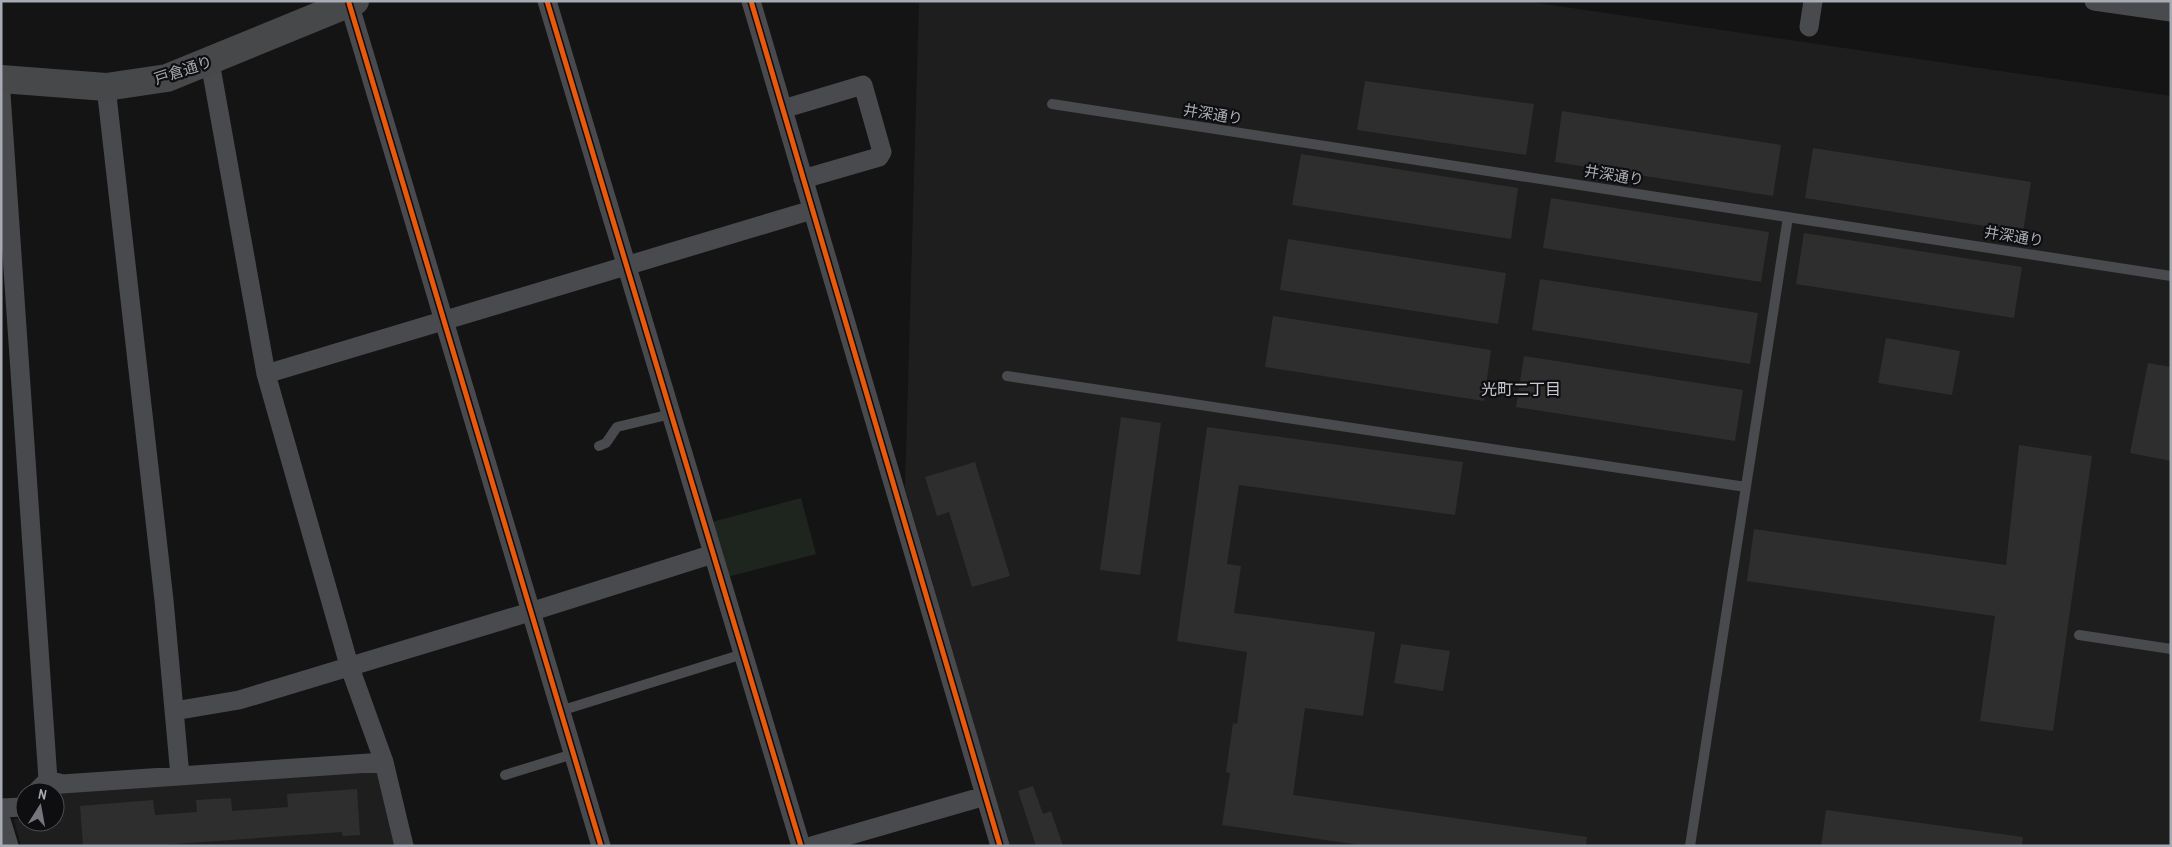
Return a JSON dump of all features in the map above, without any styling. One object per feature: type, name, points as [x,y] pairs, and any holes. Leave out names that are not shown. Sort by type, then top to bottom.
[{"type":"street","points":[[547,1],[801,846]]},
{"type":"street","points":[[751,1],[1000,846]]},
{"type":"street","points":[[1809,27],[1813,1]]},
{"type":"street","points":[[2094,1],[2171,12]]},
{"type":"street","points":[[352,2],[442,321],[601,846]]},
{"type":"street","name":"戸倉通り","points":[[1,79],[106,87],[167,78],[210,62],[352,2]]},
{"type":"street","points":[[210,62],[266,374],[349,665],[384,762],[404,846]]},
{"type":"street","points":[[783,109],[863,85],[882,152],[879,157],[803,178]]},
{"type":"street","points":[[106,87],[164,600],[180,776]]},
{"type":"street","points":[[1,94],[42,782]]},
{"type":"street","points":[[266,374],[812,210]]},
{"type":"street","points":[[174,711],[239,700],[349,665],[530,612],[713,554]]},
{"type":"street","points":[[65,784],[384,762]]},
{"type":"street","points":[[812,846],[985,796]]},
{"type":"street","points":[[1,808],[15,807]]},
{"type":"street","points":[[1,820],[9,846]]},
{"type":"lane","name":"井深通り","points":[[1052,104],[2171,276]]},
{"type":"lane","points":[[1690,846],[1788,217]]},
{"type":"lane","points":[[1007,376],[1746,487]]},
{"type":"lane","points":[[599,446],[606,443],[617,427],[671,414]]},
{"type":"lane","points":[[2079,635],[2171,649]]},
{"type":"lane","points":[[560,711],[743,654]]},
{"type":"lane","points":[[505,775],[574,754]]},
{"type":"shaded area","points":[[919,1],[1524,1],[2171,96],[2171,846],[1009,846],[905,488]]},
{"type":"shaded area","points":[[801,498],[816,554],[727,577],[712,522]]},
{"type":"shaded area","points":[[378,767],[397,846],[21,846],[17,832],[65,832],[65,792]]},
{"type":"building","points":[[1365,81],[1534,104],[1526,155],[1357,130]]},
{"type":"building","points":[[1562,111],[1781,145],[1773,196],[1555,162]]},
{"type":"building","points":[[1813,148],[2031,182],[2023,232],[1805,198]]},
{"type":"building","points":[[1301,154],[1518,188],[1511,239],[1292,205]]},
{"type":"building","points":[[1551,198],[1769,232],[1761,282],[1543,248]]},
{"type":"building","points":[[1804,233],[2022,267],[2014,318],[1796,284]]},
{"type":"building","points":[[1288,239],[1506,273],[1498,324],[1280,290]]},
{"type":"building","points":[[1540,279],[1758,313],[1750,364],[1532,330]]},
{"type":"building","points":[[1273,316],[1491,350],[1484,401],[1265,367]]},
{"type":"building","points":[[1886,338],[1960,351],[1952,395],[1878,383]]},
{"type":"building","points":[[1524,356],[1743,390],[1735,441],[1516,407]]},
{"type":"building","points":[[2148,363],[2171,367],[2171,461],[2130,453]]},
{"type":"building","points":[[1121,417],[1161,423],[1140,575],[1100,570]]},
{"type":"building","points":[[1207,427],[1463,462],[1455,515],[1239,485],[1227,564],[1241,566],[1234,613],[1375,632],[1363,716],[1305,708],[1293,795],[1587,837],[1586,846],[1366,846],[1222,825],[1230,773],[1226,772],[1233,723],[1237,724],[1247,652],[1177,641]]},
{"type":"building","points":[[2019,445],[2092,456],[2053,731],[1980,721],[1995,616],[1747,581],[1754,529],[2006,565]]},
{"type":"building","points":[[975,462],[1010,576],[972,587],[949,512],[937,516],[925,477]]},
{"type":"building","points":[[1401,644],[1450,651],[1443,691],[1394,683]]},
{"type":"building","points":[[1033,786],[1043,814],[1051,811],[1063,846],[1036,846],[1018,791]]},
{"type":"building","points":[[357,789],[360,835],[342,836],[342,832],[146,846],[83,846],[80,806],[153,800],[155,815],[197,812],[196,800],[231,798],[232,811],[288,807],[287,794]]},
{"type":"building","points":[[1826,810],[2023,837],[2022,846],[1821,846]]},
{"type":"cycle path","points":[[547,1],[801,846]]},
{"type":"cycle path","points":[[751,1],[1000,846]]},
{"type":"cycle path","points":[[349,3],[601,846]]},
{"type":"district","name":"光町二丁目","points":[[1521,389]]}]
